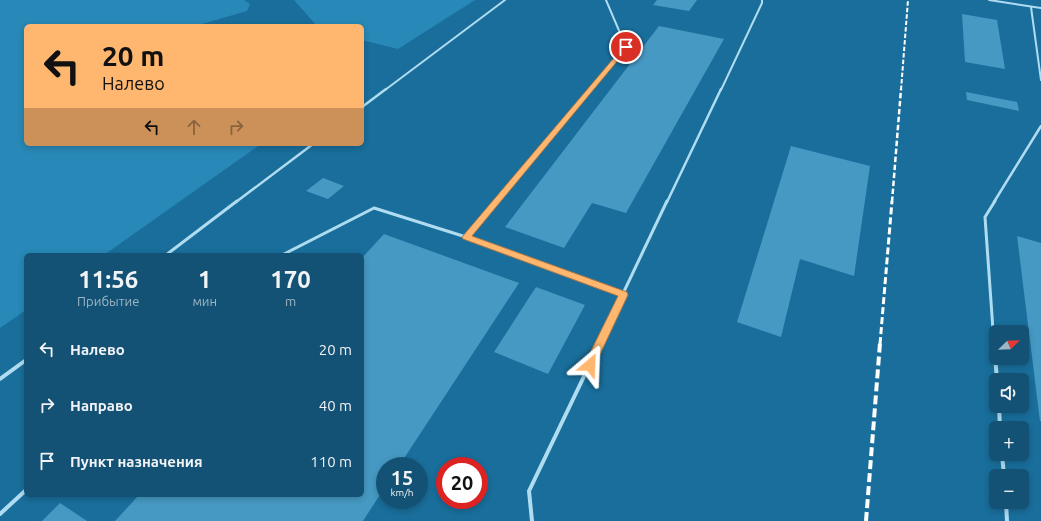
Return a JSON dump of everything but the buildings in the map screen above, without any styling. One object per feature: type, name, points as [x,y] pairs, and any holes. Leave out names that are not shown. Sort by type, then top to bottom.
[{"type":"lane","points":[[364,106],[505,0]]},
{"type":"lane","points":[[466,237],[626,47],[606,0]]},
{"type":"lane","points":[[532,521],[529,492],[762,3],[762,0]]},
{"type":"lane","points":[[988,0],[1041,8]]},
{"type":"lane","points":[[1031,7],[1041,80]]},
{"type":"lane","points":[[996,373],[985,217],[1041,126]]},
{"type":"lane","points":[[169,253],[310,146]]},
{"type":"lane","points":[[285,253],[374,208],[466,237],[623,295]]},
{"type":"lane","points":[[0,380],[24,362]]},
{"type":"lane","points":[[0,514],[24,492]]},
{"type":"lane","points":[[1006,509],[1007,521]]},
{"type":"shaded area","points":[[0,0],[244,0],[250,4],[247,11],[202,24],[24,24],[24,146],[258,146],[107,253],[24,253],[24,311],[0,328]]},
{"type":"shaded area","points":[[294,0],[475,0],[398,49],[364,40],[364,24],[315,24]]},
{"type":"railway","points":[[901,90],[908,0]]},
{"type":"railway","points":[[892,202],[901,89]]},
{"type":"railway","points":[[880,344],[892,201]]},
{"type":"railway","points":[[866,521],[880,343]]},
{"type":"route","points":[[590,365],[623,295],[466,237],[626,47]]}]
